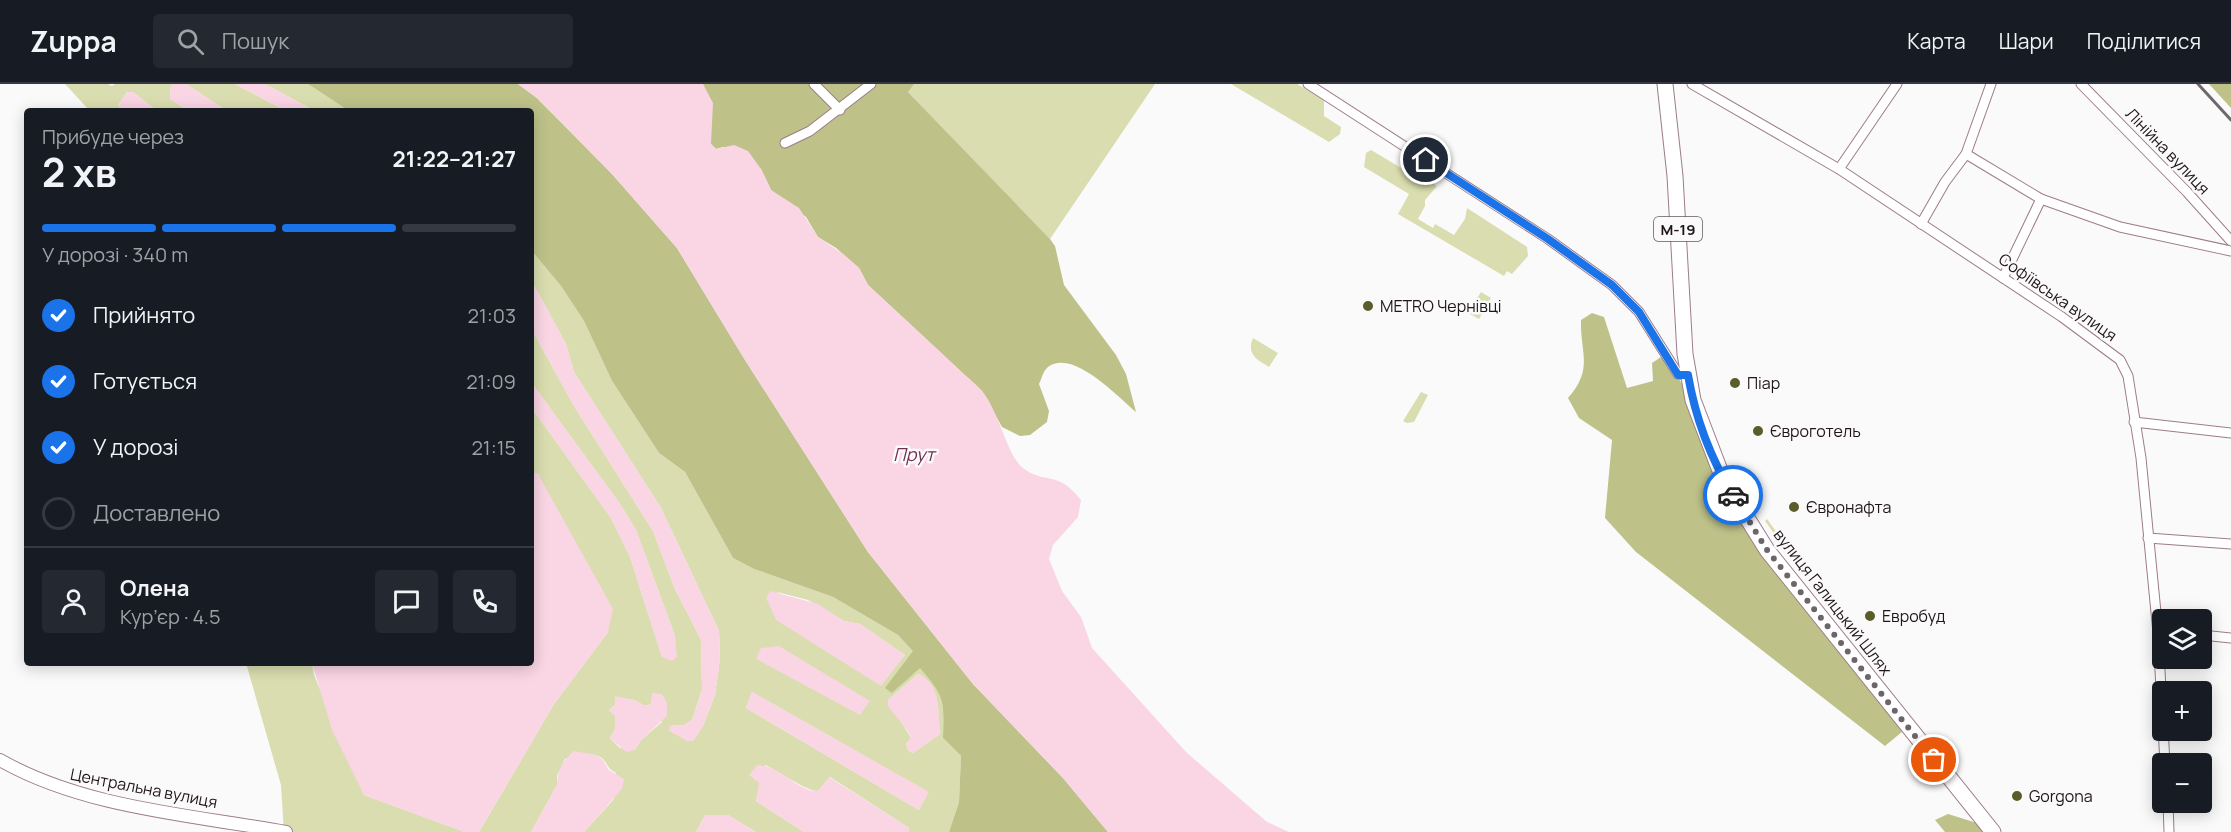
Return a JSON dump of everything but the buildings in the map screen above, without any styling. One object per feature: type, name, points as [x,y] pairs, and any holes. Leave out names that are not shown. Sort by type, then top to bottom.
[{"type":"highway","name":"вулиця Галицький Шлях","points":[[1665,84],[1675,176],[1688,375],[1692,400],[1724,481],[1767,550],[1993,832]]},
{"type":"main road","name":"Центральна вулиця","points":[[0,760],[56,787],[286,832]]},
{"type":"street","points":[[814,84],[840,111]]},
{"type":"street","points":[[784,143],[810,131],[840,111],[871,84]]},
{"type":"street","points":[[1308,84],[1548,239],[1612,285],[1639,312],[1678,375],[1688,375]]},
{"type":"street","name":"Софіївська вулиця","points":[[1692,84],[1839,169],[2004,278],[2120,360],[2128,376],[2141,458],[2157,609]]},
{"type":"street","points":[[1839,169],[1897,84]]},
{"type":"street","points":[[1922,224],[1945,182],[1966,154],[1991,84]]},
{"type":"street","name":"Лінійна вулиця","points":[[2081,84],[2187,192],[2231,241]]},
{"type":"street","points":[[1966,154],[2041,199],[2120,227],[2231,251]]},
{"type":"street","points":[[2004,278],[2041,199]]},
{"type":"street","points":[[2134,422],[2231,433]]},
{"type":"street","points":[[2148,538],[2231,543]]},
{"type":"street","points":[[2212,636],[2231,638]]},
{"type":"street","name":"Софіївська вулиця","points":[[2161,669],[2165,753]]},
{"type":"street","points":[[2168,813],[2169,832]]},
{"type":"green space","points":[[65,84],[108,84],[112,86],[115,84],[171,84],[170,99],[184,108],[153,108],[133,92],[127,92],[118,105],[120,108],[87,108]]},
{"type":"green space","points":[[186,84],[235,84],[280,108],[222,108]]},
{"type":"green space","points":[[265,84],[308,84],[344,108],[309,108]]},
{"type":"green space","points":[[308,84],[518,84],[537,98],[612,174],[677,248],[745,360],[868,552],[973,684],[1063,778],[1108,832],[949,832],[959,802],[961,756],[943,738],[943,707],[939,693],[920,668],[892,693],[885,688],[913,651],[898,635],[833,597],[754,569],[733,558],[685,472],[659,453],[612,381],[584,321],[561,286],[534,254],[534,108],[344,108]]},
{"type":"green space","points":[[703,84],[914,84],[908,92],[1055,246],[1064,285],[1116,355],[1126,374],[1136,412],[1095,377],[1070,364],[1058,363],[1046,369],[1039,384],[1049,411],[1047,422],[1030,435],[1020,436],[1002,427],[982,391],[868,285],[859,268],[836,248],[818,237],[806,217],[771,190],[761,169],[723,147],[716,149],[711,144]]},
{"type":"green space","points":[[914,84],[1155,84],[1050,239],[907,91]]},
{"type":"green space","points":[[1231,84],[1297,84],[1324,100],[1324,116],[1341,127],[1340,134],[1329,142]]},
{"type":"green space","points":[[2209,84],[2231,84],[2231,108]]},
{"type":"green space","points":[[1371,150],[1418,178],[1424,177],[1437,186],[1425,200],[1425,206],[1418,219],[1433,228],[1435,224],[1454,235],[1465,219],[1467,208],[1527,247],[1528,256],[1512,274],[1507,271],[1504,276],[1398,214],[1409,194],[1364,167],[1366,153]]},
{"type":"green space","points":[[534,254],[561,286],[584,321],[612,381],[659,453],[685,472],[733,558],[754,569],[833,597],[898,635],[914,651],[892,693],[920,667],[939,692],[943,706],[943,738],[961,756],[959,802],[949,832],[909,832],[909,828],[830,777],[818,791],[799,784],[765,765],[756,801],[804,832],[756,832],[728,815],[705,815],[696,832],[584,832],[614,799],[616,773],[599,756],[589,754],[565,759],[557,776],[557,785],[531,832],[479,832],[554,704],[608,632],[543,484],[538,474],[534,473],[534,411],[611,518],[630,557],[662,657],[675,636],[636,530],[620,504],[534,386],[534,333],[574,406],[653,531],[675,589],[701,640],[702,690],[692,720],[684,725],[670,726],[693,741],[703,726],[715,695],[720,658],[719,631],[661,508],[574,372],[566,344],[534,285]],"holes":[[[777,592],[808,600],[844,621],[860,624],[905,655],[880,685]],[[918,674],[931,684],[935,692],[940,734],[913,753],[908,750],[906,744],[911,738],[888,700]],[[752,692],[928,792],[919,810],[746,708]],[[615,697],[634,700],[645,706],[651,704],[651,699],[662,722],[641,740],[635,750],[620,748],[610,738],[615,729],[615,715],[609,710],[615,705]]]},
{"type":"green space","points":[[1481,292],[1491,298],[1479,319],[1468,313]]},
{"type":"green space","points":[[1592,313],[1604,317],[1627,388],[1653,381],[1652,363],[1664,355],[1692,400],[1721,484],[1903,731],[1885,746],[1636,552],[1605,518],[1612,440],[1579,418],[1568,398],[1581,378],[1583,369],[1581,320]]},
{"type":"green space","points":[[1253,338],[1278,353],[1269,367],[1254,356],[1251,348]]},
{"type":"green space","points":[[1421,392],[1428,395],[1414,422],[1403,421]]},
{"type":"green space","points":[[1738,474],[1756,505],[1754,506],[1735,478]]},
{"type":"green space","points":[[1767,519],[1780,537],[1787,537],[1792,546],[1792,559],[1765,521]]},
{"type":"green space","points":[[247,666],[312,666],[314,675],[364,795],[465,832],[284,832],[281,785]]},
{"type":"green space","points":[[1948,814],[1977,823],[1984,832],[1945,832],[1935,820]]},
{"type":"water","points":[[171,84],[186,84],[222,108],[184,108],[170,99]]},
{"type":"water","points":[[235,84],[265,84],[309,108],[280,108]]},
{"type":"water","name":"Прут","points":[[518,84],[703,84],[713,103],[711,144],[716,149],[734,145],[748,151],[761,169],[771,190],[799,208],[818,237],[859,268],[868,285],[982,391],[1017,462],[1031,473],[1065,484],[1081,500],[1078,517],[1053,545],[1049,559],[1062,591],[1081,617],[1092,648],[1186,752],[1267,822],[1289,832],[1108,832],[1063,778],[973,684],[868,552],[745,360],[677,248],[612,174],[537,98]]},
{"type":"water","points":[[127,92],[133,92],[153,108],[120,108],[118,105]]},
{"type":"water","points":[[534,285],[566,344],[574,372],[661,508],[719,631],[720,658],[715,695],[703,726],[693,741],[687,741],[669,731],[670,726],[684,725],[692,720],[702,691],[701,640],[675,589],[653,531],[574,406],[534,333]]},
{"type":"water","points":[[534,386],[620,504],[636,530],[675,636],[677,657],[672,661],[662,657],[630,557],[611,518],[534,411]]},
{"type":"water","points":[[534,473],[538,474],[613,609],[608,632],[554,704],[479,832],[465,832],[364,795],[332,730],[313,666],[534,666]]},
{"type":"water","points":[[770,591],[818,604],[844,621],[860,624],[905,655],[881,686],[776,620],[766,598]]},
{"type":"water","points":[[779,646],[870,701],[860,715],[756,659],[761,648]]},
{"type":"water","points":[[918,674],[926,678],[935,692],[940,734],[913,753],[908,750],[906,744],[911,738],[888,706],[888,700]]},
{"type":"water","points":[[752,692],[929,792],[919,810],[746,708]]},
{"type":"water","points":[[652,693],[662,694],[667,703],[667,716],[641,740],[635,750],[626,752],[610,738],[615,729],[615,716],[609,710],[615,705],[615,696],[634,700],[645,706],[651,704]]},
{"type":"water","points":[[574,751],[597,755],[609,770],[624,779],[622,789],[584,832],[531,832],[557,785],[562,766]]},
{"type":"water","points":[[757,765],[773,769],[810,790],[818,791],[829,777],[909,828],[909,832],[804,832],[756,801],[759,783],[749,775]]},
{"type":"water","points":[[705,815],[728,815],[756,832],[696,832]]},
{"type":"railway","points":[[2198,84],[2231,120]]},
{"type":"way so far","points":[[1733,495],[1767,550],[1934,760]]},
{"type":"place","name":"METRO Чернівці","points":[[1368,306]]},
{"type":"place","name":"Піар","points":[[1735,383]]},
{"type":"place","name":"Євроготель","points":[[1758,431]]},
{"type":"place","name":"Євронафта","points":[[1794,507]]},
{"type":"place","name":"Евробуд","points":[[1870,616]]},
{"type":"place","name":"Gorgona","points":[[2017,796]]},
{"type":"route","points":[[1426,160],[1548,239],[1612,285],[1639,312],[1678,375],[1688,375],[1692,400],[1712,454],[1733,495]]}]
